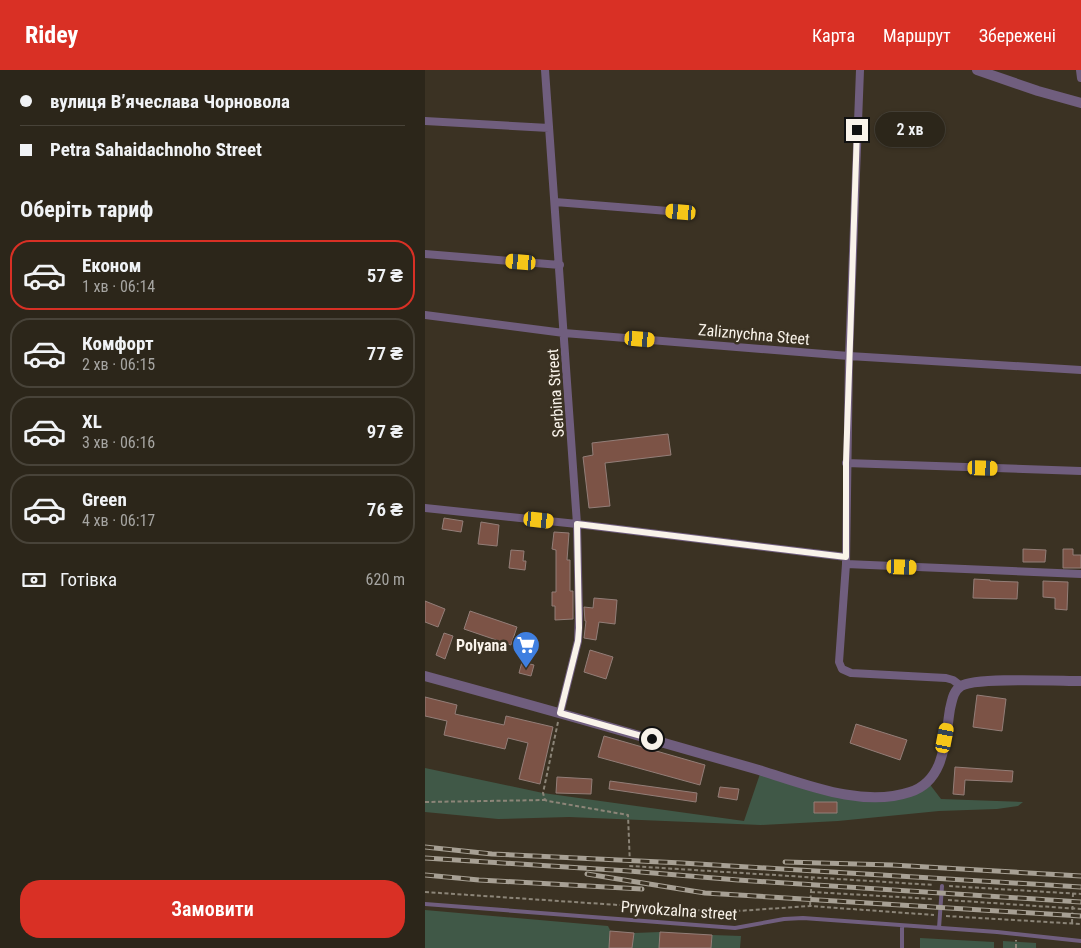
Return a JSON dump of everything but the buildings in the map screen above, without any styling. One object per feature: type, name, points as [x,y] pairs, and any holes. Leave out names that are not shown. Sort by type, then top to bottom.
[{"type":"street","name":"Serbina Street","points":[[545,70],[577,524],[578,641],[560,713]]},
{"type":"street","points":[[860,70],[849,356],[846,560],[839,662],[845,671],[851,673],[946,678],[953,680],[961,686]]},
{"type":"street","points":[[977,70],[993,73],[1081,103]]},
{"type":"street","points":[[1080,70],[1081,78]]},
{"type":"street","points":[[425,121],[549,128]]},
{"type":"street","points":[[555,202],[681,212]]},
{"type":"street","points":[[425,254],[560,265]]},
{"type":"street","name":"Zaliznychna Steet","points":[[425,315],[564,332],[849,356],[1081,370]]},
{"type":"street","points":[[846,463],[1081,471]]},
{"type":"street","points":[[425,508],[577,524],[846,560],[1081,574]]},
{"type":"street","points":[[425,676],[761,771],[811,788],[846,794],[883,796],[911,792],[924,785],[934,775],[941,760],[953,697],[961,686],[977,681],[1081,681]]},
{"type":"lane","points":[[939,928],[942,886]]},
{"type":"lane","name":"Pryvokzalna street","points":[[425,904],[735,928],[784,919],[803,918],[997,932],[1081,941]]},
{"type":"lane","points":[[902,926],[902,948]]},
{"type":"path","points":[[545,800],[543,794],[560,713]]},
{"type":"path","points":[[425,802],[545,800],[628,816],[630,866],[1081,894]]},
{"type":"path","points":[[425,892],[723,912],[810,906],[812,877]]},
{"type":"path","points":[[1072,923],[1073,894]]},
{"type":"green space","points":[[425,768],[543,793],[744,821],[761,771],[811,788],[883,796],[928,782],[941,799],[1023,802],[1018,806],[997,809],[939,811],[838,821],[761,825],[569,817],[498,819],[425,812]]},
{"type":"green space","points":[[425,910],[608,926],[610,930],[609,948],[425,948]]},
{"type":"green space","points":[[660,932],[659,948],[632,948],[634,933]]},
{"type":"green space","points":[[712,935],[741,936],[740,948],[711,948]]},
{"type":"green space","points":[[920,938],[994,942],[994,948],[920,948]]},
{"type":"green space","points":[[1003,941],[1036,943],[1036,948],[1003,948]]},
{"type":"railway","points":[[425,847],[492,854],[682,863],[1081,887]]},
{"type":"railway","points":[[425,858],[1081,902]]},
{"type":"railway","points":[[785,862],[892,865],[1081,876]]},
{"type":"railway","points":[[587,874],[705,893],[1081,916]]},
{"type":"railway","points":[[425,875],[479,880],[642,889]]},
{"type":"place","name":"Polyana","points":[[526,669]]},
{"type":"route","points":[[652,739],[560,713],[578,641],[577,524],[846,557],[846,463],[857,130]]}]
